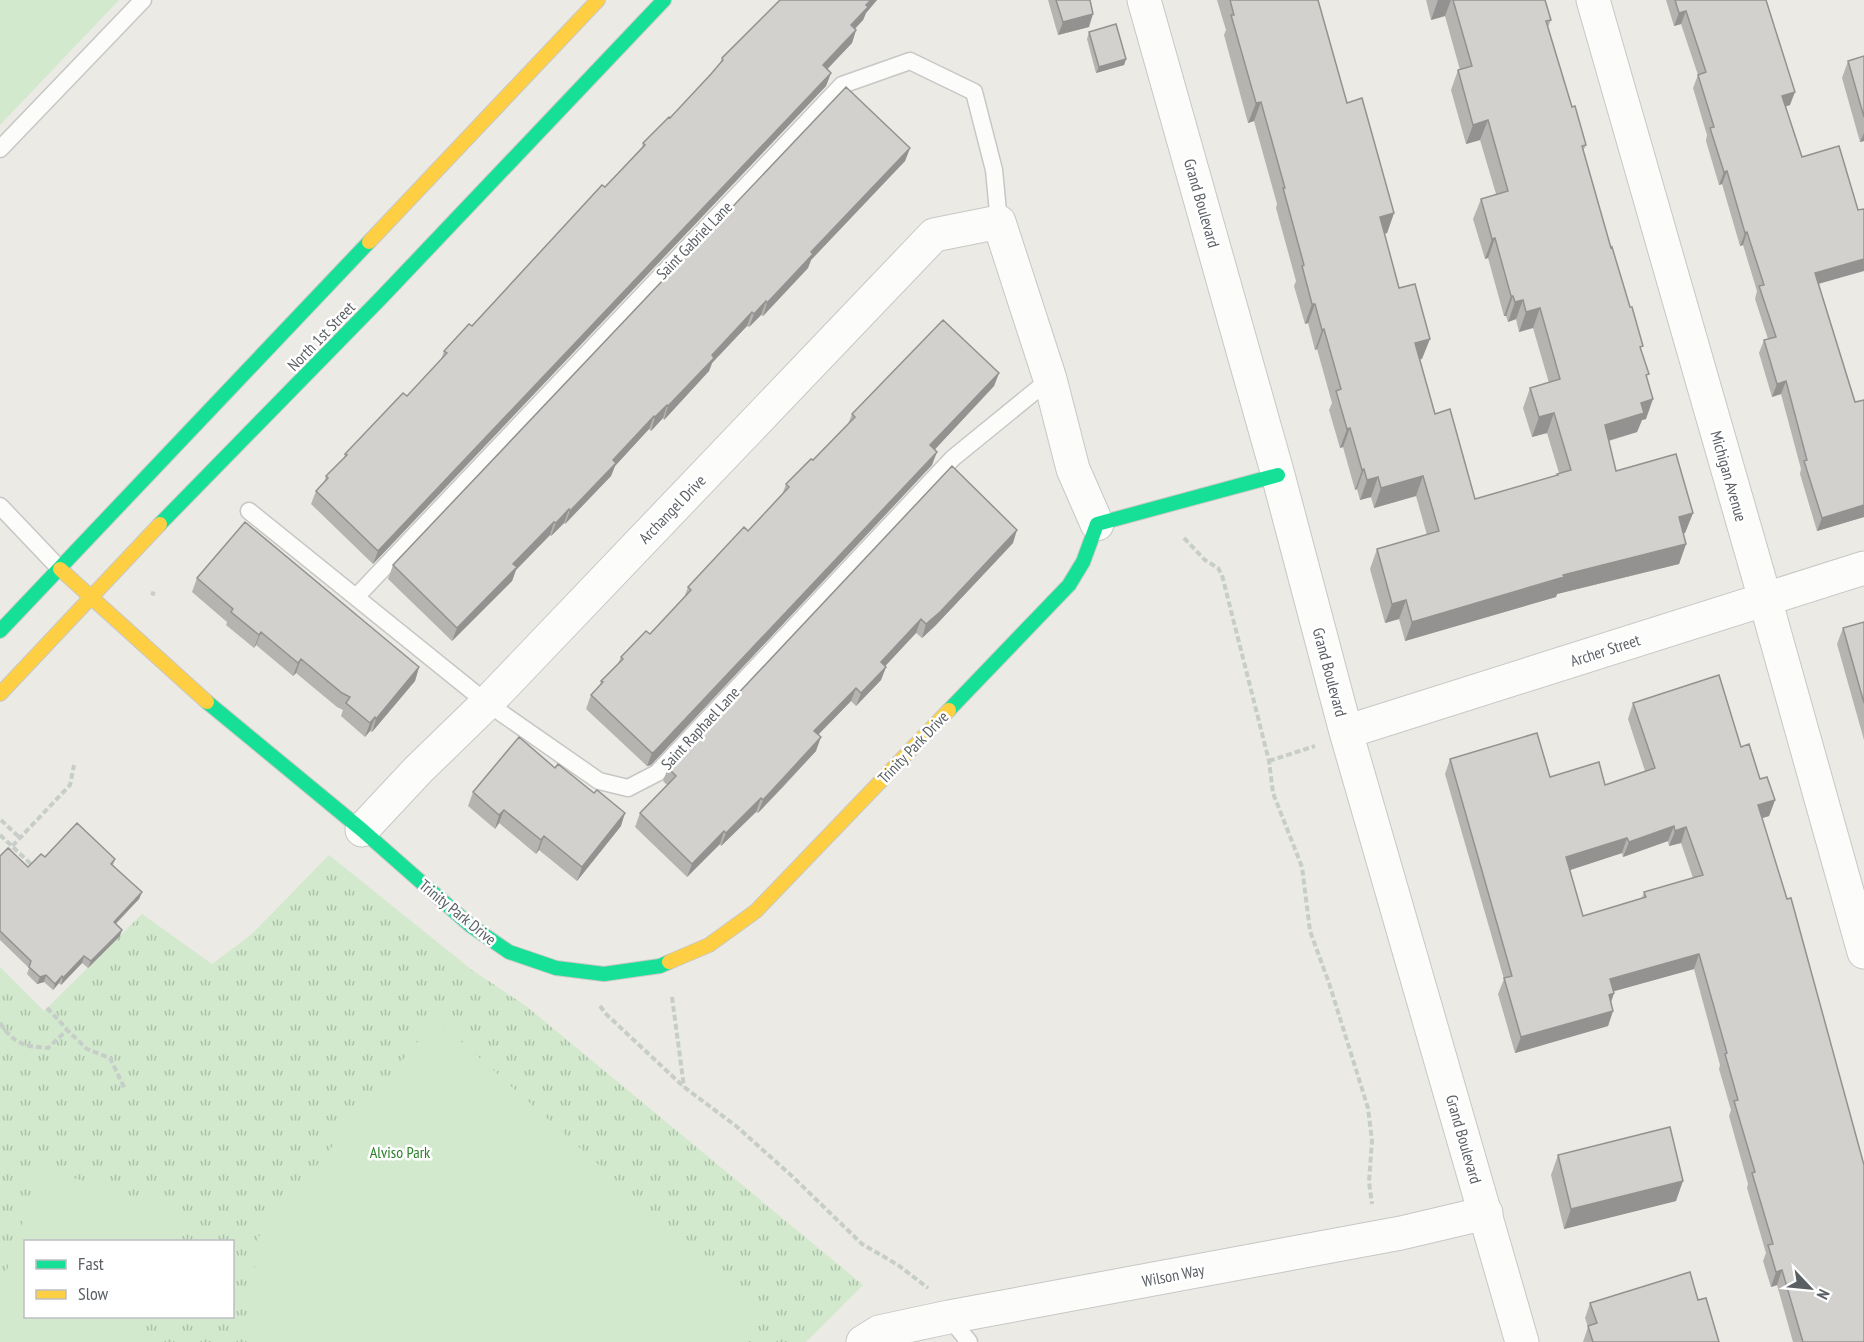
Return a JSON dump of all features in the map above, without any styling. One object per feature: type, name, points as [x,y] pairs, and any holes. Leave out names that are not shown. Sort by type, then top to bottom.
[{"type":"main road","name":"North 1st Street","points":[[0,631],[598,0]]},
{"type":"main road","name":"North 1st Street","points":[[0,694],[664,0]]},
{"type":"main road","points":[[1097,524],[1278,475]]},
{"type":"main road","name":"Trinity Park Drive","points":[[60,569],[230,723],[362,830],[471,926],[509,952],[556,968],[604,974],[660,966],[670,962],[709,945],[756,911],[1069,585],[1083,562],[1097,524]]},
{"type":"street","name":"Grand Boulevard","points":[[1144,0],[1278,475],[1334,738],[1486,1213],[1522,1342]]},
{"type":"street","name":"Michigan Avenue","points":[[1593,0],[1864,952]]},
{"type":"street","points":[[999,222],[1050,379],[1073,470],[1097,524]]},
{"type":"street","name":"Archangel Drive","points":[[362,830],[417,770],[486,703],[934,235],[999,222]]},
{"type":"street","name":"Archer Street","points":[[1334,738],[1864,568]]},
{"type":"street","name":"Wilson Way","points":[[863,1342],[879,1332],[959,1330],[1486,1213]]},
{"type":"lane","points":[[0,149],[143,0]]},
{"type":"lane","name":"Saint Gabriel Lane","points":[[357,596],[842,85],[910,61],[974,92],[994,170],[999,222]]},
{"type":"lane","name":"Saint Raphael Lane","points":[[249,511],[357,596],[486,703],[599,781],[628,788],[657,773],[953,458],[1050,379]]},
{"type":"lane","points":[[0,506],[60,569]]},
{"type":"path","points":[[1184,538],[1205,560],[1218,568],[1222,575],[1269,761],[1273,793],[1302,867],[1310,931],[1329,983],[1368,1108],[1372,1141],[1369,1182],[1372,1204]]},
{"type":"path","points":[[1269,761],[1334,738]]},
{"type":"path","points":[[0,859],[70,785],[74,765]]},
{"type":"path","points":[[1,820],[20,838]]},
{"type":"path","points":[[0,835],[33,866]]},
{"type":"path","points":[[672,996],[684,1087]]},
{"type":"path","points":[[598,1002],[606,1014],[684,1087],[736,1126],[862,1244],[898,1265],[928,1288]]},
{"type":"path","points":[[47,1008],[87,1049],[110,1058],[126,1089]]},
{"type":"path","points":[[0,1023],[8,1035],[23,1046],[48,1048],[67,1030]]},
{"type":"green space","points":[[0,0],[119,0],[0,125]]},
{"type":"green space","name":"Alviso Park","points":[[329,855],[472,970],[526,1006],[863,1285],[806,1342],[0,1342],[0,967],[44,1011],[142,914],[212,964],[252,934]]},
{"type":"green space","points":[[436,1019],[755,1305],[752,1338],[748,1342],[250,1342],[257,1239]]},
{"type":"green space","points":[[41,1167],[183,1214],[174,1240],[24,1240],[24,1318],[149,1318],[141,1342],[0,1342],[0,1291]]},
{"type":"building","points":[[780,0],[871,0],[866,5],[868,7],[851,25],[856,30],[823,65],[831,73],[378,551],[316,491],[328,478],[326,476],[403,393],[407,396],[447,353],[444,351],[469,324],[472,326],[602,185],[605,187],[645,145],[643,143],[711,74],[723,60],[722,58]]},
{"type":"building","points":[[1056,0],[1090,0],[1093,14],[1063,22]]},
{"type":"building","points":[[1230,0],[1318,0],[1347,103],[1362,98],[1394,213],[1380,217],[1399,288],[1415,284],[1430,339],[1415,343],[1435,414],[1450,409],[1475,499],[1571,470],[1554,413],[1539,417],[1530,388],[1560,379],[1540,308],[1526,312],[1523,300],[1515,302],[1511,296],[1495,238],[1492,239],[1481,199],[1508,191],[1488,120],[1473,125],[1458,70],[1472,66],[1453,0],[1545,0],[1551,20],[1546,21],[1572,107],[1575,106],[1586,145],[1582,146],[1611,248],[1630,307],[1632,307],[1643,346],[1640,347],[1649,374],[1646,375],[1653,399],[1641,403],[1644,413],[1605,425],[1616,471],[1676,454],[1693,513],[1679,517],[1686,544],[1563,575],[1564,577],[1412,622],[1406,600],[1392,604],[1377,549],[1439,531],[1423,476],[1381,488],[1378,477],[1367,480],[1364,469],[1362,470],[1336,391],[1341,389],[1324,329],[1322,330],[1315,304],[1312,304],[1283,188],[1285,188],[1261,102],[1256,103],[1231,15],[1234,15]]},
{"type":"building","points":[[1675,0],[1766,0],[1795,92],[1782,96],[1802,157],[1839,146],[1858,210],[1864,209],[1864,259],[1815,273],[1855,402],[1864,400],[1864,505],[1822,518],[1804,461],[1807,460],[1786,381],[1777,384],[1764,340],[1776,337],[1759,286],[1764,285],[1747,232],[1745,233],[1727,171],[1724,172],[1710,128],[1714,127],[1698,75],[1706,72],[1686,11],[1679,13]]},
{"type":"building","points":[[1116,24],[1126,59],[1099,67],[1089,32]]},
{"type":"building","points":[[1864,56],[1864,117],[1848,61]]},
{"type":"building","points":[[846,87],[910,148],[811,252],[813,254],[767,303],[766,301],[754,314],[752,312],[712,355],[714,358],[668,406],[654,416],[613,460],[616,463],[570,511],[569,509],[556,523],[554,522],[513,564],[517,567],[457,628],[393,565]]},
{"type":"building","points":[[943,320],[999,373],[930,445],[937,452],[652,753],[591,695],[603,682],[601,681],[623,659],[621,657],[646,631],[650,634],[691,590],[688,587],[744,527],[748,531],[789,487],[786,484],[855,417],[852,414]]},
{"type":"building","points":[[952,466],[1017,530],[940,612],[926,624],[921,619],[881,662],[886,667],[861,693],[856,688],[814,731],[821,737],[763,800],[761,798],[726,833],[724,831],[692,864],[640,813],[676,776],[668,768]]},
{"type":"building","points":[[245,522],[419,667],[376,719],[375,717],[370,723],[346,703],[350,697],[301,659],[298,663],[261,632],[259,635],[231,612],[233,609],[197,578]]},
{"type":"building","points":[[1864,622],[1864,703],[1843,628]]},
{"type":"building","points":[[1719,675],[1741,747],[1749,744],[1760,779],[1767,777],[1775,800],[1758,805],[1787,899],[1791,898],[1864,1165],[1864,1342],[1803,1342],[1782,1270],[1776,1272],[1768,1245],[1773,1244],[1752,1173],[1755,1172],[1734,1101],[1738,1100],[1725,1054],[1727,1053],[1699,954],[1610,979],[1614,993],[1609,995],[1613,1011],[1521,1037],[1504,978],[1512,976],[1450,759],[1537,733],[1550,777],[1599,762],[1605,785],[1655,768],[1633,703]],"holes":[[[1674,826],[1675,831],[1686,827],[1703,875],[1644,892],[1646,897],[1583,916],[1566,857],[1627,838],[1629,842]]]},
{"type":"building","points":[[519,737],[555,768],[558,764],[594,793],[597,790],[625,813],[582,867],[544,836],[541,840],[504,810],[499,815],[473,792]]},
{"type":"building","points":[[77,823],[115,859],[111,864],[142,892],[114,922],[122,930],[91,961],[84,956],[55,984],[46,975],[40,977],[29,967],[31,961],[0,931],[0,856],[8,848],[28,867],[41,854],[45,857]]},
{"type":"building","points":[[1670,1127],[1683,1181],[1571,1209],[1558,1155]]},
{"type":"building","points":[[1690,1272],[1698,1300],[1706,1298],[1719,1342],[1593,1342],[1588,1326],[1597,1323],[1590,1303]]},
{"type":"traffic: fast","points":[[160,524],[382,297],[664,0]]},
{"type":"traffic: fast","points":[[0,631],[369,242]]},
{"type":"traffic: fast","points":[[949,710],[1069,585],[1083,562],[1097,524],[1278,475]]},
{"type":"traffic: fast","points":[[207,702],[362,830],[471,926],[509,952],[556,968],[604,974],[660,966],[669,962]]},
{"type":"traffic: slow","points":[[369,242],[598,0]]},
{"type":"traffic: slow","points":[[0,694],[160,524]]},
{"type":"traffic: slow","points":[[60,569],[207,702]]},
{"type":"traffic: slow","points":[[669,962],[709,945],[756,911],[949,710]]}]
